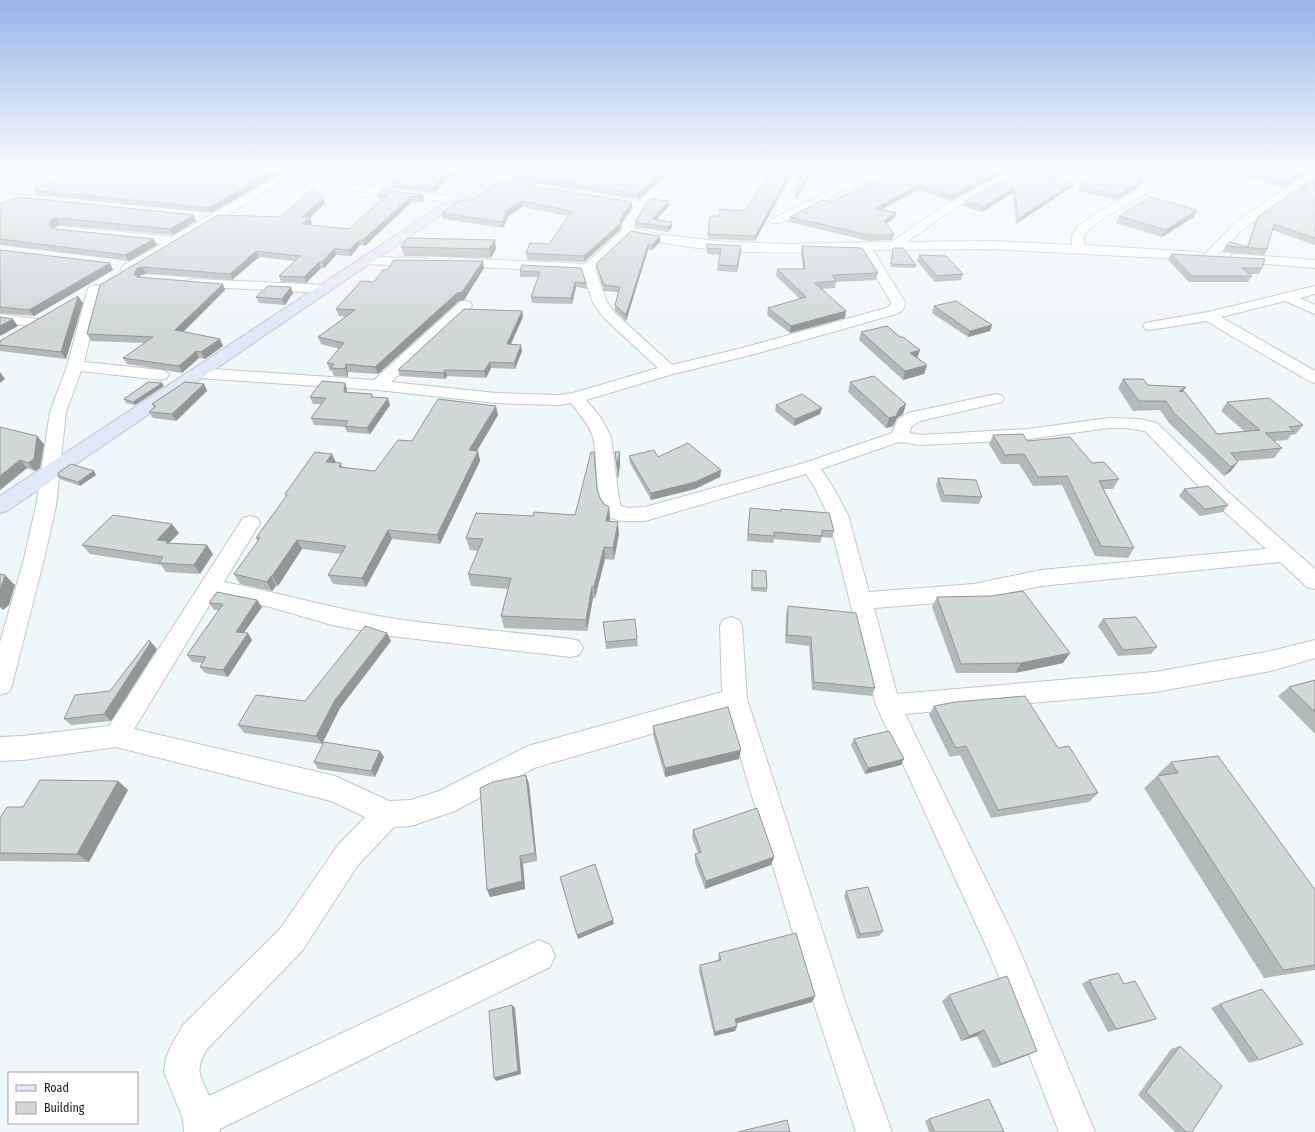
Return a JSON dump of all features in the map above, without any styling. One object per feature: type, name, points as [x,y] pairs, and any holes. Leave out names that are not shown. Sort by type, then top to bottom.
[{"type":"main road","points":[[0,506],[426,221]]},
{"type":"street","points":[[116,270],[130,267],[206,221]]},
{"type":"street","points":[[629,231],[627,228],[631,221]]},
{"type":"street","points":[[895,245],[929,221]]},
{"type":"street","points":[[1078,250],[1078,235],[1083,228],[1093,221]]},
{"type":"street","points":[[1209,257],[1240,225],[1246,221]]},
{"type":"street","points":[[60,230],[173,241]]},
{"type":"street","points":[[629,231],[647,236],[741,247],[991,245],[1315,264]]},
{"type":"street","points":[[366,261],[438,262],[588,268],[629,231]]},
{"type":"street","points":[[199,373],[378,385],[496,398],[559,400],[575,398],[669,370],[813,334],[891,311],[898,307],[898,302],[864,246]]},
{"type":"street","points":[[588,268],[600,303],[610,316],[669,370]]},
{"type":"street","points":[[181,282],[324,289]]},
{"type":"street","points":[[0,685],[34,559],[46,506],[58,412],[75,366],[94,289]]},
{"type":"street","points":[[1150,326],[1208,316],[1315,290]]},
{"type":"street","points":[[1287,297],[1315,310]]},
{"type":"street","points":[[378,385],[465,305]]},
{"type":"street","points":[[19,333],[50,315]]},
{"type":"street","points":[[1208,316],[1315,378]]},
{"type":"street","points":[[0,318],[38,323]]},
{"type":"street","points":[[75,366],[161,375]]},
{"type":"street","points":[[575,398],[592,418],[602,437],[609,498],[613,510],[626,515],[645,514],[810,467],[899,436],[921,440],[1027,434],[1124,422],[1144,424],[1151,427],[1221,497],[1315,581]]},
{"type":"street","points":[[899,436],[904,423],[914,417],[996,399]]},
{"type":"street","points":[[810,467],[824,487],[838,515],[862,601],[888,705],[1004,950],[1077,1132]]},
{"type":"street","points":[[116,736],[250,523]]},
{"type":"street","points":[[862,601],[974,592],[1041,578],[1286,554]]},
{"type":"street","points":[[210,587],[270,599],[332,616],[391,627],[571,648]]},
{"type":"street","points":[[731,626],[735,699],[830,1007],[874,1132]]},
{"type":"street","points":[[888,705],[1155,682],[1271,661],[1315,649]]},
{"type":"street","points":[[0,750],[116,736],[335,789],[388,814],[412,813],[445,802],[528,758],[735,699]]},
{"type":"street","points":[[388,814],[348,855],[290,940],[195,1037],[183,1058],[181,1072],[202,1126],[539,956]]},
{"type":"building","points":[[0,221],[51,221],[49,223],[51,228],[56,229],[154,239],[125,255],[0,239]]},
{"type":"building","points":[[86,221],[184,221],[170,229]]},
{"type":"building","points":[[208,221],[306,221],[302,224],[349,229],[358,221],[384,221],[363,240],[359,240],[349,250],[334,249],[322,262],[319,262],[304,277],[279,276],[300,256],[256,251],[230,274],[143,267],[137,268],[134,274],[138,277],[223,284],[175,330],[220,339],[201,352],[196,351],[179,366],[123,358],[153,337],[87,334],[100,285]]},
{"type":"building","points":[[565,221],[621,221],[620,224],[584,256],[526,253],[530,243],[549,244]]},
{"type":"building","points":[[664,221],[672,222],[668,227],[635,222]]},
{"type":"building","points":[[709,221],[763,221],[755,236],[708,234]]},
{"type":"building","points":[[807,221],[884,221],[894,234],[869,235]]},
{"type":"building","points":[[1135,221],[1180,221],[1166,230]]},
{"type":"building","points":[[1257,221],[1315,221],[1315,238],[1274,224],[1267,249],[1226,246],[1230,242],[1248,247]]},
{"type":"building","points":[[631,231],[660,236],[652,245],[648,245],[626,315],[615,305],[620,287],[604,285],[596,264]]},
{"type":"building","points":[[408,238],[495,240],[489,249],[401,247]]},
{"type":"building","points":[[707,244],[741,246],[737,266],[718,265],[721,249],[707,248]]},
{"type":"building","points":[[802,246],[862,248],[878,273],[832,275],[836,281],[815,283],[846,311],[791,326],[768,308],[806,297],[777,269],[805,269]]},
{"type":"building","points":[[893,248],[903,248],[916,265],[891,264]]},
{"type":"building","points":[[0,250],[110,263],[29,310],[0,307]]},
{"type":"building","points":[[1171,254],[1265,259],[1262,268],[1242,268],[1252,276],[1192,276]]},
{"type":"building","points":[[919,255],[946,256],[963,274],[937,276]]},
{"type":"building","points":[[394,260],[483,261],[462,292],[457,293],[375,367],[346,364],[345,369],[331,368],[334,364],[327,363],[344,343],[318,337],[355,310],[336,309],[361,281],[374,282],[383,270],[387,270]]},
{"type":"building","points":[[522,265],[581,268],[586,283],[575,282],[571,298],[531,297],[540,272],[520,271]]},
{"type":"building","points":[[268,286],[291,287],[282,299],[256,297]]},
{"type":"building","points":[[78,296],[61,352],[0,345],[0,341]]},
{"type":"building","points":[[956,301],[992,325],[970,331],[934,306]]},
{"type":"building","points":[[464,309],[522,311],[507,344],[521,345],[514,363],[490,362],[484,371],[445,370],[443,373],[398,370]]},
{"type":"building","points":[[0,317],[13,319],[0,326]]},
{"type":"building","points":[[887,326],[900,337],[903,337],[920,350],[910,353],[927,365],[905,371],[861,332]]},
{"type":"building","points":[[874,376],[906,404],[900,408],[896,416],[889,418],[850,382]]},
{"type":"building","points":[[1123,379],[1143,379],[1148,385],[1186,387],[1179,391],[1185,392],[1217,434],[1260,430],[1227,402],[1269,398],[1303,425],[1289,427],[1294,431],[1265,433],[1282,448],[1231,453],[1238,462],[1231,467],[1174,413],[1166,401],[1139,401]]},
{"type":"building","points":[[322,381],[345,383],[344,392],[372,394],[371,397],[388,398],[367,428],[345,426],[348,421],[311,418],[326,398],[310,397]]},
{"type":"building","points":[[148,382],[162,383],[133,402],[124,399]]},
{"type":"building","points":[[185,382],[204,384],[172,414],[149,412],[156,406],[152,404]]},
{"type":"building","points":[[802,394],[822,408],[795,419],[776,405]]},
{"type":"building","points":[[438,399],[496,406],[469,450],[478,451],[437,535],[388,530],[362,578],[328,575],[346,546],[297,540],[267,582],[234,574],[260,538],[256,538],[287,495],[285,494],[315,452],[332,454],[326,462],[341,463],[339,467],[375,471],[398,440],[412,441]]},
{"type":"building","points":[[0,427],[37,436],[34,459],[28,463],[20,460],[0,476]]},
{"type":"building","points":[[1023,434],[1027,441],[1070,437],[1092,463],[1104,462],[1119,479],[1099,481],[1134,548],[1101,546],[1067,476],[1038,477],[1024,454],[1005,455],[993,435]]},
{"type":"building","points":[[688,443],[721,470],[695,482],[651,493],[629,456],[654,450],[658,457]]},
{"type":"building","points":[[591,452],[594,452],[597,489],[604,504],[609,507],[606,521],[618,522],[613,548],[604,547],[594,587],[592,586],[586,620],[501,616],[511,578],[468,574],[483,539],[466,538],[476,513],[533,516],[534,512],[575,515]]},
{"type":"building","points":[[615,452],[620,452],[617,465]]},
{"type":"building","points":[[71,464],[94,471],[78,482],[58,476],[58,473]]},
{"type":"building","points":[[938,478],[976,480],[982,497],[944,495]]},
{"type":"building","points":[[1208,486],[1228,505],[1205,509],[1184,489]]},
{"type":"building","points":[[750,508],[829,513],[834,531],[822,530],[822,536],[774,532],[774,536],[748,534]]},
{"type":"building","points":[[113,515],[172,524],[157,540],[167,541],[166,543],[207,545],[194,565],[159,563],[163,557],[82,545]]},
{"type":"building","points":[[752,570],[766,571],[767,588],[752,588]]},
{"type":"building","points":[[0,574],[5,575],[0,591]]},
{"type":"building","points":[[1023,591],[1070,653],[1021,663],[961,664],[937,597],[991,596]]},
{"type":"building","points":[[217,592],[257,600],[236,632],[248,633],[223,670],[200,667],[206,657],[187,655],[223,604],[209,603]]},
{"type":"building","points":[[788,606],[856,613],[875,688],[814,682],[811,637],[787,635]]},
{"type":"building","points":[[1136,617],[1157,647],[1123,650],[1103,619]]},
{"type":"building","points":[[635,619],[637,639],[606,642],[603,622]]},
{"type":"building","points":[[365,626],[387,633],[335,700],[316,736],[238,725],[256,695],[305,701]]},
{"type":"building","points":[[149,640],[151,642],[104,714],[64,719],[75,695],[110,691]]},
{"type":"building","points":[[1315,680],[1315,712],[1289,687]]},
{"type":"building","points":[[1025,696],[1058,748],[1069,746],[1098,793],[998,810],[966,746],[956,748],[934,706],[955,702]]},
{"type":"building","points":[[728,707],[741,750],[665,768],[653,726]]},
{"type":"building","points":[[889,731],[904,759],[868,768],[854,739]]},
{"type":"building","points":[[324,742],[380,751],[371,771],[314,762]]},
{"type":"building","points":[[1218,756],[1315,890],[1315,965],[1283,970],[1157,776],[1178,773],[1171,762]]},
{"type":"building","points":[[526,775],[535,853],[520,856],[522,881],[487,890],[480,788],[493,782]]},
{"type":"building","points":[[40,780],[118,781],[77,854],[0,853],[0,818],[7,807],[23,807]]},
{"type":"building","points":[[757,808],[774,857],[706,881],[695,854],[701,852],[693,830]]},
{"type":"building","points":[[595,864],[613,920],[577,935],[560,877]]},
{"type":"building","points":[[868,887],[883,931],[860,934],[846,891]]},
{"type":"building","points":[[796,933],[815,996],[735,1019],[737,1026],[715,1032],[700,965],[721,960],[719,953]]},
{"type":"building","points":[[1118,973],[1124,984],[1135,981],[1156,1019],[1116,1029],[1089,980]]},
{"type":"building","points":[[1007,976],[1037,1051],[1001,1064],[984,1030],[969,1036],[949,995]]},
{"type":"building","points":[[1262,989],[1303,1044],[1259,1060],[1220,1004]]},
{"type":"building","points":[[512,1005],[518,1071],[494,1078],[489,1011]]},
{"type":"building","points":[[1180,1046],[1222,1086],[1192,1132],[1186,1132],[1146,1092]]},
{"type":"building","points":[[989,1099],[1004,1132],[935,1132],[929,1119]]},
{"type":"building","points":[[787,1120],[790,1132],[738,1132]]}]
